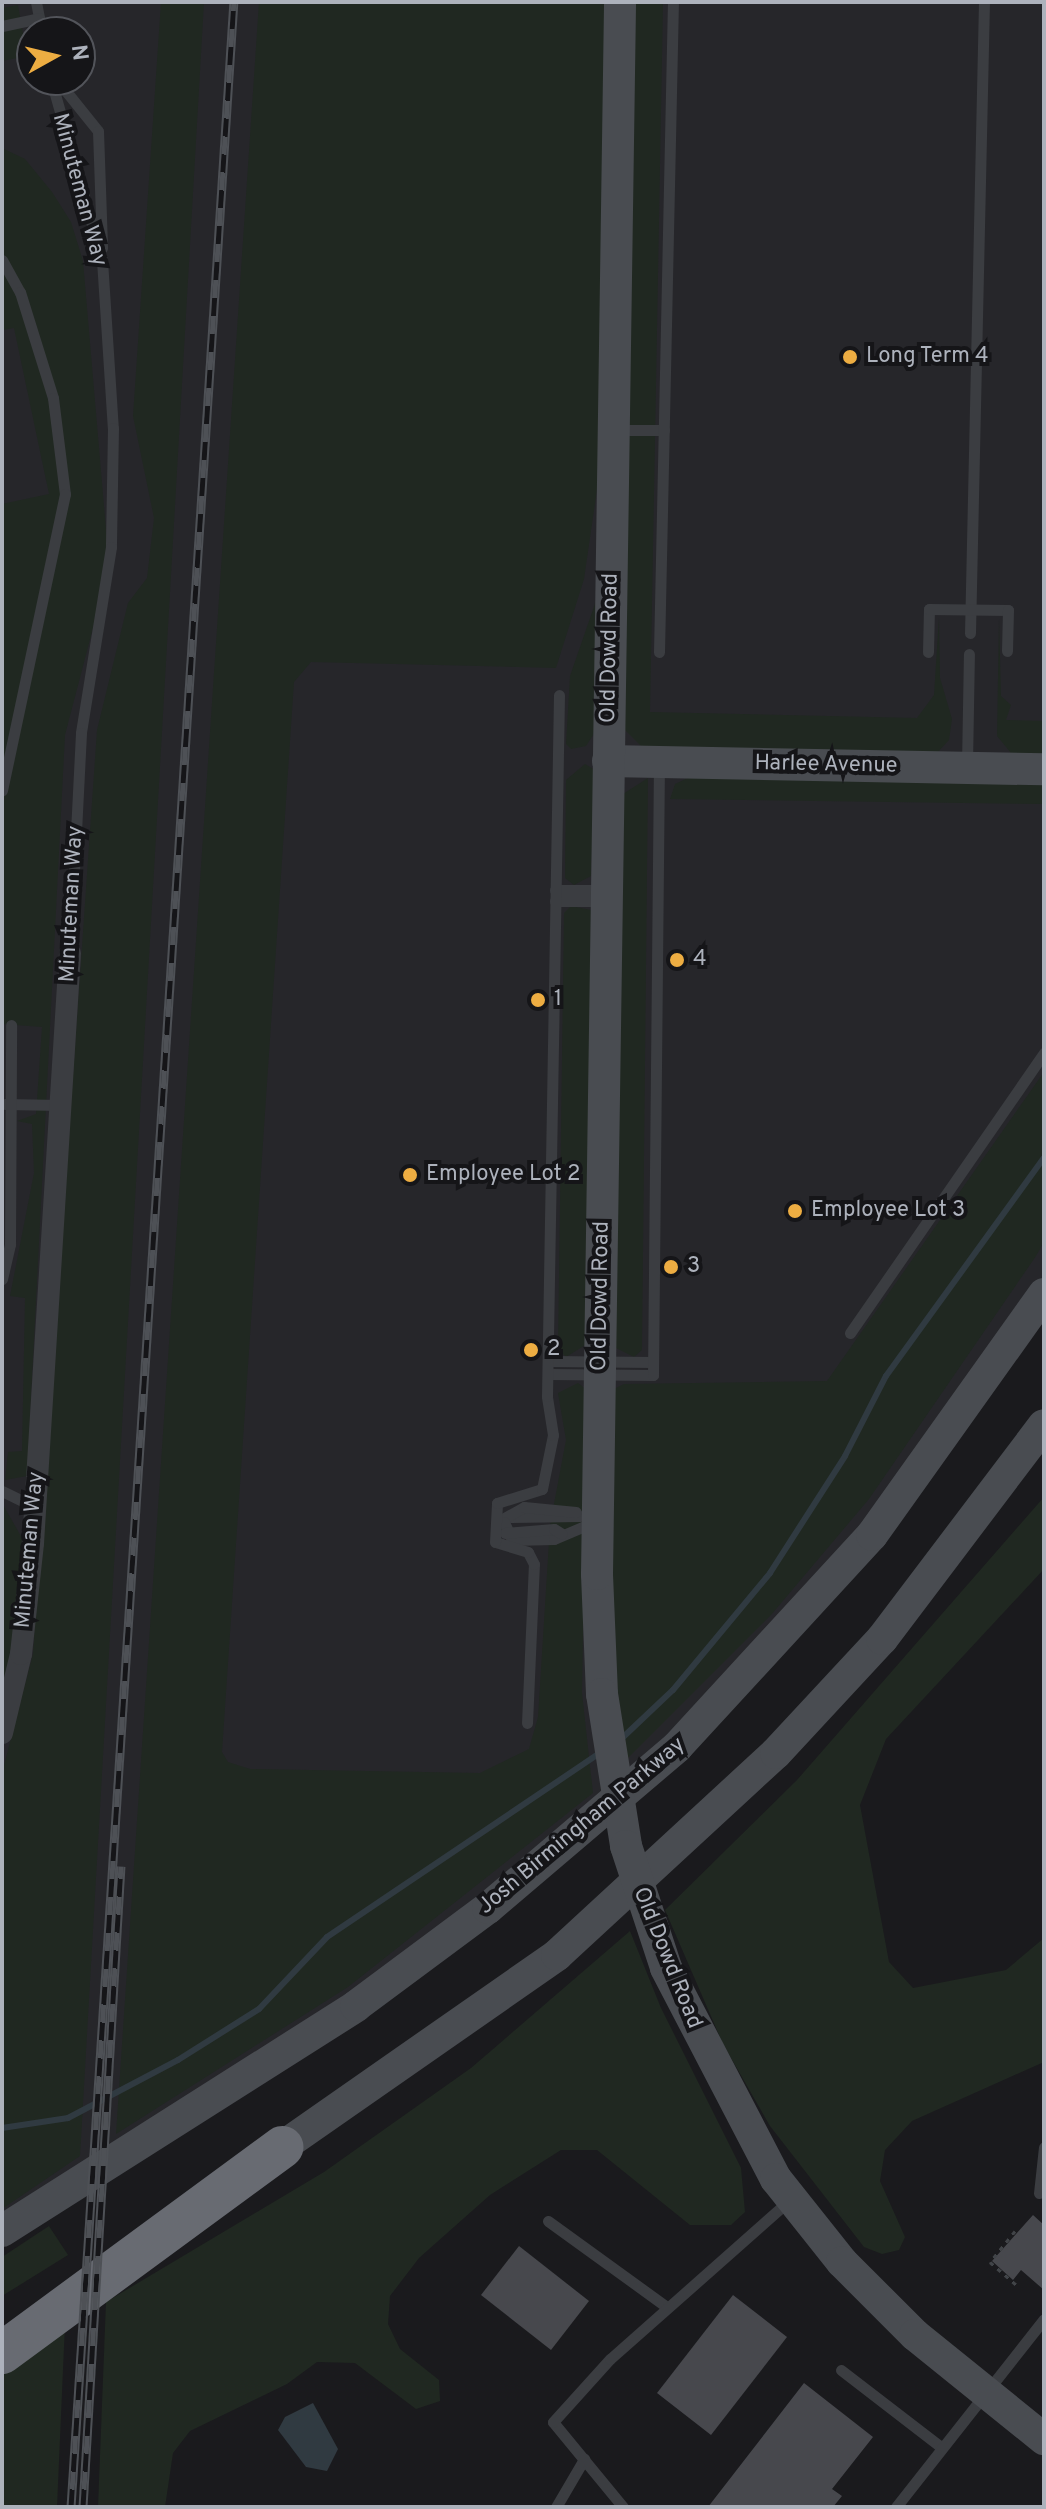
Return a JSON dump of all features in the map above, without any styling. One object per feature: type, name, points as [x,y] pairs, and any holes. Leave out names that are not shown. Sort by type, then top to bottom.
[{"type":"highway","points":[[2,2325],[282,2147]]},
{"type":"highway","points":[[2,2353],[282,2147]]},
{"type":"street","name":"Old Dowd Road","points":[[620,2],[600,1368],[587,1518],[602,1694],[626,1846],[666,1968],[711,2063],[792,2199],[865,2287],[986,2393],[1044,2439]]},
{"type":"street","name":"Harlee Avenue","points":[[608,761],[1044,769]]},
{"type":"street","name":"Minuteman Way","points":[[2,1733],[21,1654],[35,1507],[70,953]]},
{"type":"street","name":"Josh Birmingham Parkway","points":[[2,2231],[356,2006],[488,1908],[677,1747],[872,1535],[1044,1294]]},
{"type":"street","points":[[882,1639],[1044,1425]]},
{"type":"street","points":[[282,2147],[557,1955],[776,1753],[1044,1462]]},
{"type":"lane","points":[[659,652],[673,2]]},
{"type":"lane","points":[[970,633],[984,2]]},
{"type":"lane","name":"Minuteman Way","points":[[56,96],[102,260],[113,428],[111,547],[81,733],[70,953]]},
{"type":"lane","points":[[70,96],[98,131],[102,260]]},
{"type":"lane","points":[[2,260],[20,292],[49,384],[63,446],[65,494],[2,790]]},
{"type":"lane","points":[[613,430],[664,430]]},
{"type":"lane","points":[[928,652],[929,609],[1008,610],[1007,651]]},
{"type":"lane","points":[[967,768],[969,654]]},
{"type":"lane","points":[[559,695],[548,1368],[553,1435],[542,1489],[497,1503],[512,1540],[562,1534],[587,1518]]},
{"type":"lane","points":[[548,1368],[653,1368],[659,763]]},
{"type":"lane","points":[[555,895],[606,896]]},
{"type":"lane","points":[[2,1279],[10,1244],[5,1104],[11,1025]]},
{"type":"lane","points":[[850,1333],[1044,1053]]},
{"type":"lane","points":[[5,1104],[60,1105]]},
{"type":"lane","points":[[2,1491],[35,1507]]},
{"type":"lane","points":[[504,1524],[587,1518]]},
{"type":"lane","points":[[504,1524],[495,1542],[532,1558],[527,1723]]},
{"type":"lane","points":[[1039,2193],[1044,2147]]},
{"type":"lane","points":[[623,2507],[553,2422],[667,2307],[792,2199]]},
{"type":"lane","points":[[548,2221],[667,2307]]},
{"type":"lane","points":[[896,2507],[1044,2319]]},
{"type":"lane","points":[[841,2370],[941,2447]]},
{"type":"lane","points":[[556,2507],[584,2459]]},
{"type":"path","points":[[1015,2231],[990,2262],[1019,2287]]},
{"type":"shaded area","points":[[2,2],[1044,2],[1044,1294],[923,1471],[553,1854],[2,2231]]},
{"type":"shaded area","points":[[161,2],[204,2],[80,2156],[2,2209],[2,1773],[33,1654],[97,730],[128,603],[147,578],[154,518],[133,416]]},
{"type":"shaded area","points":[[259,2],[610,2],[601,462],[584,579],[556,668],[311,662],[294,682],[222,1752],[228,1762],[250,1769],[480,1773],[529,1749],[538,1717],[550,1525],[566,1440],[558,1393],[578,1383],[587,1390],[582,1693],[593,1793],[348,1987],[116,2134]]},
{"type":"shaded area","points":[[630,2],[663,2],[650,712],[917,718],[934,695],[939,617],[940,678],[952,719],[949,740],[937,753],[643,748],[625,730]]},
{"type":"shaded area","points":[[18,5],[20,16],[16,16],[16,58],[2,61],[2,8]]},
{"type":"shaded area","points":[[2,148],[25,159],[52,192],[71,222],[83,261],[107,541],[105,582],[65,735],[27,1476],[5,1480],[8,1452],[22,1451],[25,1298],[10,1296],[34,1173],[32,1124],[17,1121],[36,1114],[42,1027],[2,1024],[2,504],[49,494],[14,328],[2,330]]},
{"type":"shaded area","points":[[597,598],[595,732],[586,746],[571,749],[566,744],[570,676]]},
{"type":"shaded area","points":[[999,618],[1001,696],[1011,705],[1006,720],[1044,721],[1044,756],[1011,753],[997,736]]},
{"type":"shaded area","points":[[585,764],[595,770],[591,876],[574,885],[565,878],[566,780]]},
{"type":"shaded area","points":[[690,777],[1044,780],[1044,804],[670,799],[675,784]]},
{"type":"shaded area","points":[[648,778],[642,1350],[634,1357],[612,1346],[623,794]]},
{"type":"shaded area","points":[[571,906],[591,910],[587,1344],[566,1357],[558,1349],[564,913]]},
{"type":"shaded area","points":[[1044,1072],[1044,1242],[1036,1256],[869,1499],[771,1615],[626,1760],[612,1642],[614,1389],[624,1384],[827,1381]]},
{"type":"shaded area","points":[[1044,1497],[1044,1569],[886,1739],[860,1805],[889,1962],[913,1988],[1006,1970],[1044,1938],[1044,2062],[912,2121],[885,2150],[880,2181],[905,2237],[899,2250],[882,2254],[864,2247],[770,2126],[723,2044],[665,1910],[797,1780]]},
{"type":"shaded area","points":[[2,1503],[22,1538],[12,1654],[2,1696]]},
{"type":"shaded area","points":[[630,1931],[661,2008],[741,2168],[745,2212],[731,2225],[690,2225],[597,2150],[561,2150],[490,2195],[419,2258],[390,2296],[388,2324],[400,2349],[439,2380],[440,2401],[416,2409],[355,2363],[317,2362],[287,2384],[190,2431],[173,2453],[165,2507],[98,2507],[106,2302],[324,2172],[471,2068]]},
{"type":"shaded area","points":[[49,2226],[68,2255],[2,2296],[2,2257]]},
{"type":"shaded area","points":[[65,2324],[57,2507],[2,2507],[2,2372]]},
{"type":"shaded area","points":[[313,2403],[338,2449],[327,2471],[306,2467],[278,2430],[285,2417]]},
{"type":"building","points":[[1033,2215],[1044,2225],[1044,2290],[1021,2270],[1013,2280],[992,2261]]},
{"type":"building","points":[[519,2246],[589,2301],[551,2350],[481,2295]]},
{"type":"building","points":[[733,2295],[787,2337],[711,2435],[657,2393]]},
{"type":"building","points":[[804,2383],[873,2437],[832,2489],[842,2496],[833,2507],[708,2507]]},
{"type":"waterway","points":[[619,1741],[673,1690],[770,1573],[845,1456],[886,1376],[1044,1158]]},
{"type":"waterway","points":[[2,2128],[68,2118],[178,2060],[259,2009],[327,1937],[603,1751]]},
{"type":"railway","points":[[71,2507],[234,2]]},
{"type":"railway","points":[[83,2507],[121,1866]]},
{"type":"place","name":"Long Term 4","points":[[850,357]]},
{"type":"place","name":"4","points":[[677,960]]},
{"type":"place","name":"1","points":[[538,1000]]},
{"type":"place","name":"Employee Lot 2","points":[[410,1175]]},
{"type":"place","name":"Employee Lot 3","points":[[795,1211]]},
{"type":"place","name":"3","points":[[671,1267]]},
{"type":"place","name":"2","points":[[531,1350]]}]
